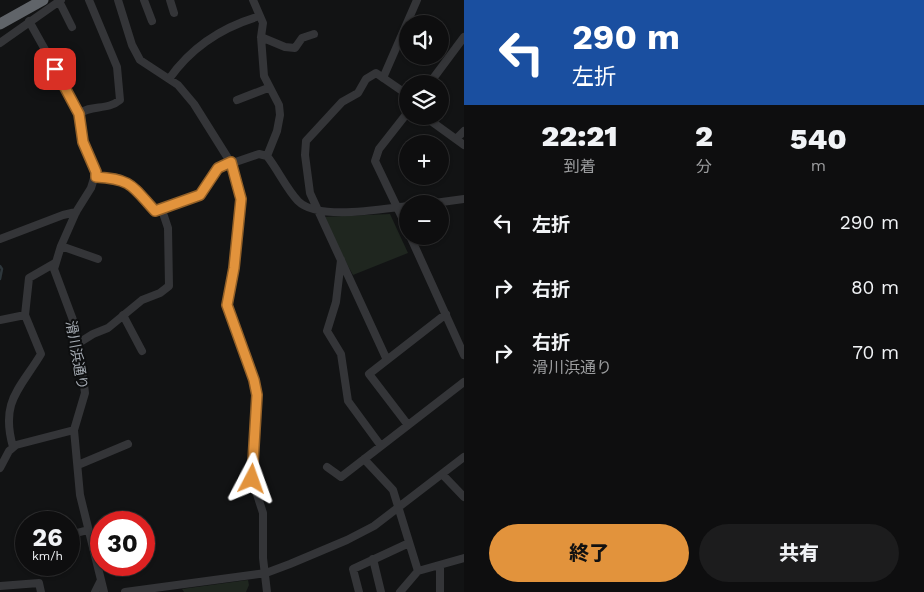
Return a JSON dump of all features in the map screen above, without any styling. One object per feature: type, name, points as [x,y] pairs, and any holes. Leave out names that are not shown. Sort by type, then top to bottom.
[{"type":"highway","points":[[0,24],[43,0]]},
{"type":"street","points":[[79,114],[85,109],[113,106],[120,100],[117,67],[90,0]]},
{"type":"street","points":[[118,0],[132,44],[140,60],[178,85],[194,104],[231,162],[241,199],[234,268],[227,305],[254,380],[257,395],[252,479],[264,513],[263,558],[267,592]]},
{"type":"street","points":[[144,0],[152,21]]},
{"type":"street","points":[[170,0],[174,13]]},
{"type":"street","points":[[253,0],[263,23],[261,37],[262,60],[268,88],[279,105],[280,115],[277,131],[267,156]]},
{"type":"street","points":[[384,78],[417,0]]},
{"type":"street","points":[[0,43],[28,21],[60,1],[72,27]]},
{"type":"street","points":[[169,79],[181,62],[202,43],[236,23],[260,16]]},
{"type":"street","points":[[13,447],[8,436],[8,401],[41,354],[25,314],[29,278],[55,263],[76,212],[96,177],[96,172],[83,142],[79,114],[72,98],[28,21]]},
{"type":"street","points":[[261,37],[293,48],[302,38],[314,34]]},
{"type":"street","points":[[436,75],[464,37]]},
{"type":"street","points":[[387,360],[310,193],[305,155],[306,141],[342,102],[358,93],[366,79],[376,73],[399,89]]},
{"type":"street","points":[[237,100],[268,88]]},
{"type":"street","points":[[399,123],[379,149],[375,161],[399,211]]},
{"type":"street","points":[[437,125],[464,145]]},
{"type":"street","points":[[456,139],[464,131]]},
{"type":"street","points":[[96,177],[119,178],[130,184],[155,211],[200,195],[218,168],[231,162],[260,154],[267,156],[298,200],[306,207],[318,211],[331,212],[397,207]]},
{"type":"street","points":[[449,201],[464,199]]},
{"type":"street","points":[[77,344],[93,334],[108,328],[142,300],[160,293],[169,286],[168,228],[162,210]]},
{"type":"street","points":[[0,239],[63,214],[76,212]]},
{"type":"street","points":[[414,245],[464,354]]},
{"type":"street","points":[[61,246],[98,259]]},
{"type":"street","points":[[341,260],[336,302],[327,331],[341,354],[348,402],[382,446]]},
{"type":"street","name":"滑川浜通り","points":[[55,263],[54,269],[73,320],[77,344],[84,394],[74,430],[80,495],[104,592]]},
{"type":"street","points":[[0,320],[25,314]]},
{"type":"street","points":[[408,425],[369,374],[446,314]]},
{"type":"street","points":[[123,316],[142,351]]},
{"type":"street","points":[[327,467],[341,477],[464,382]]},
{"type":"street","points":[[0,468],[13,447],[74,430]]},
{"type":"street","points":[[78,465],[128,444]]},
{"type":"street","points":[[125,592],[266,572],[347,540],[374,526],[464,457]]},
{"type":"street","points":[[364,459],[393,490],[418,571]]},
{"type":"street","points":[[442,474],[464,498]]},
{"type":"street","points":[[80,532],[88,530]]},
{"type":"street","points":[[359,592],[353,569],[409,542]]},
{"type":"street","points":[[400,592],[418,571],[464,558]]},
{"type":"street","points":[[373,559],[381,592]]},
{"type":"street","points":[[440,565],[440,592]]},
{"type":"street","points":[[95,592],[101,580]]},
{"type":"street","points":[[0,586],[39,583],[41,592]]},
{"type":"street","points":[[177,584],[180,592]]},
{"type":"shaded area","points":[[390,214],[399,234],[399,245],[404,245],[408,253],[353,275],[321,217]]},
{"type":"shaded area","points":[[248,580],[249,585],[246,592],[184,592],[182,589]]},
{"type":"waterway","points":[[0,266],[2,269],[0,279]]},
{"type":"route","points":[[55,69],[79,114],[83,142],[96,172],[96,177],[119,178],[130,184],[155,211],[158,212],[200,195],[218,168],[231,162],[241,199],[234,268],[227,305],[254,380],[257,395],[252,479]]}]
